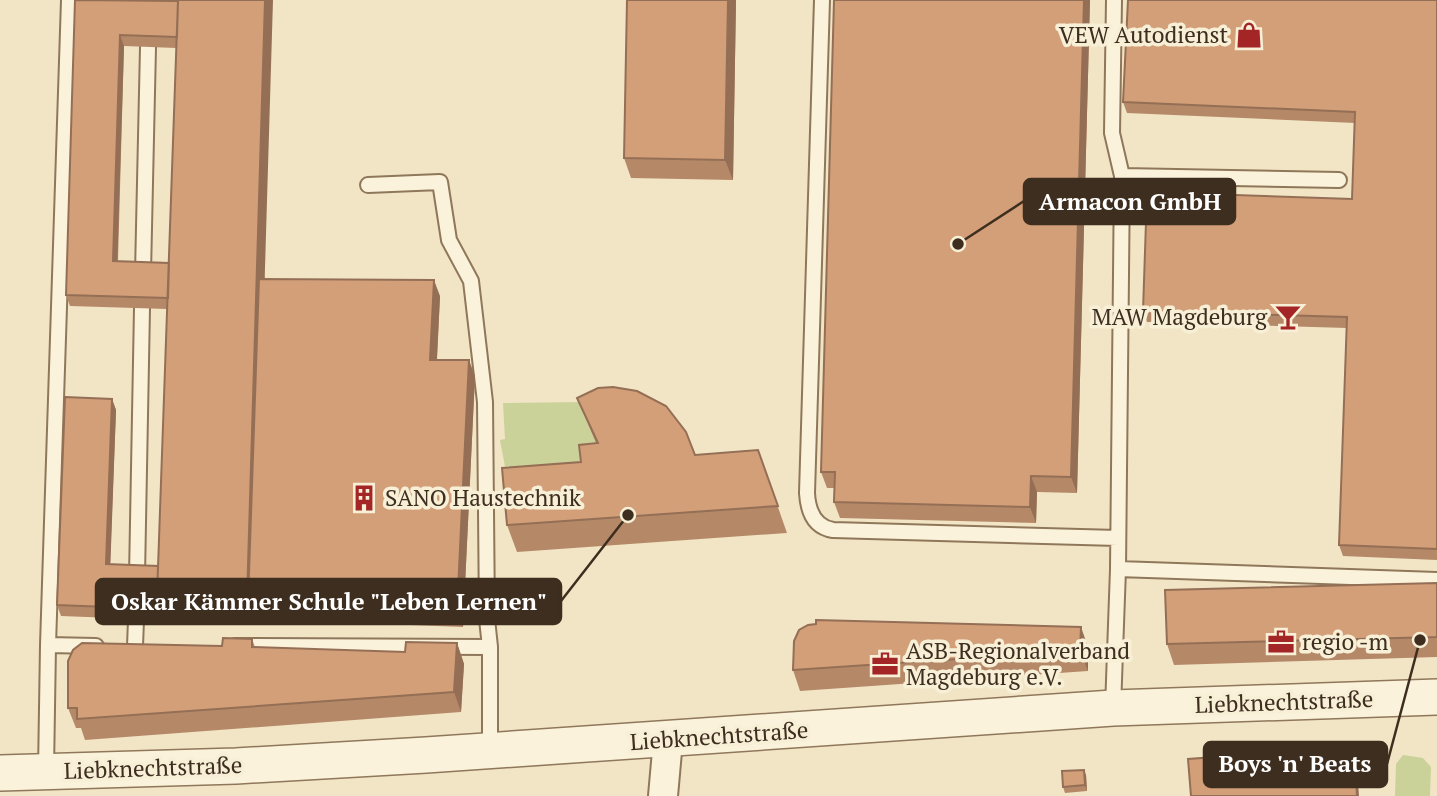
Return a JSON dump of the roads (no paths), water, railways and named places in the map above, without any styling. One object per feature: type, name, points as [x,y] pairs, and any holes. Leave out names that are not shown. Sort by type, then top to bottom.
[{"type":"street","name":"Liebknechtstraße","points":[[0,773],[236,766],[668,740],[1113,708],[1437,697]]},
{"type":"street","points":[[663,796],[668,740]]},
{"type":"lane","points":[[46,771],[69,0]]},
{"type":"lane","points":[[821,0],[807,493],[811,514],[822,527],[833,530],[1118,538]]},
{"type":"lane","points":[[1113,708],[1118,569],[1122,176],[1112,133],[1114,0]]},
{"type":"lane","points":[[143,272],[148,47]]},
{"type":"lane","points":[[1122,176],[1339,180]]},
{"type":"lane","points":[[368,185],[440,182],[449,240],[471,281],[485,402],[487,619],[491,647],[490,751]]},
{"type":"lane","points":[[137,576],[142,308]]},
{"type":"lane","points":[[1118,569],[1437,580]]},
{"type":"lane","points":[[48,646],[129,646],[136,620]]},
{"type":"lane","points":[[222,646],[491,647]]},
{"type":"place","name":"VEW Autodienst","points":[[1249,35]]},
{"type":"place","name":"Armacon GmbH","points":[[958,244]]},
{"type":"place","name":"MAW Magdeburg","points":[[1288,317]]},
{"type":"place","name":"SANO Haustechnik","points":[[364,498]]},
{"type":"place","name":"Oskar Kämmer Schule \"Leben Lernen\"","points":[[628,515]]},
{"type":"place","name":"Boys 'n' Beats","points":[[1420,640]]},
{"type":"place","name":"regio -m","points":[[1281,642]]},
{"type":"place","name":"ASB-Regionalverband Magdeburg e.V.","points":[[885,664]]}]
